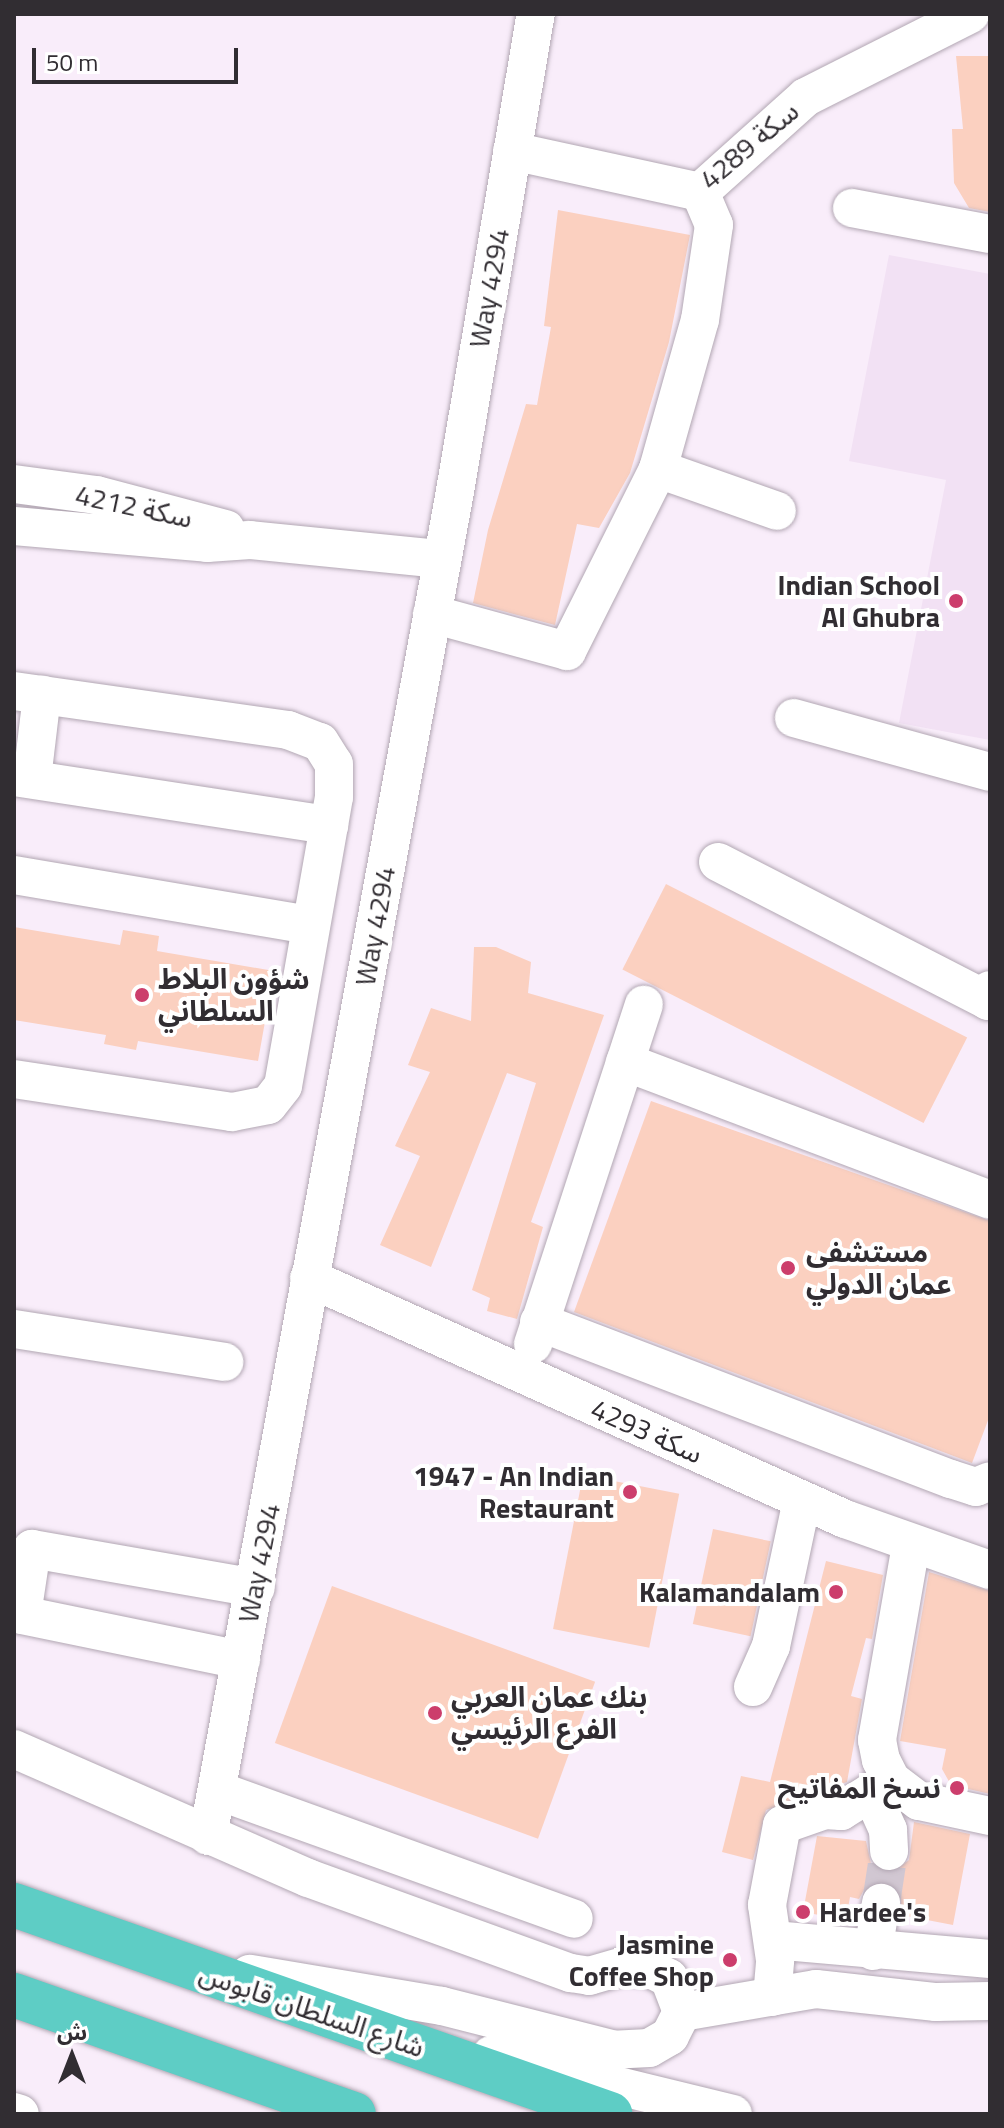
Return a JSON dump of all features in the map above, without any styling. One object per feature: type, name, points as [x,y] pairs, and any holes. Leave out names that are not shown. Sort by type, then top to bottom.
[{"type":"highway","name":"شارع السلطان قابوس","points":[[14,1905],[610,2114]]},
{"type":"highway","points":[[14,1995],[354,2114]]},
{"type":"street","name":"Way 4294","points":[[208,1836],[219,1791],[309,1278],[442,559],[536,14]]},
{"type":"street","name":"سكة 4289","points":[[512,151],[700,192],[806,97],[970,14]]},
{"type":"street","points":[[432,614],[567,651],[658,469],[700,320],[714,225],[700,192]]},
{"type":"street","points":[[852,208],[990,234]]},
{"type":"street","points":[[658,469],[777,511]]},
{"type":"street","name":"سكة 4212","points":[[14,484],[212,522],[250,540]]},
{"type":"street","points":[[114,537],[138,506]]},
{"type":"street","name":"سكة 4212","points":[[14,526],[114,537],[250,540],[442,559]]},
{"type":"street","points":[[14,1079],[232,1112],[268,1105],[283,1086],[329,825],[334,764],[320,742],[288,730],[28,693],[23,778],[329,825]]},
{"type":"street","points":[[794,718],[990,772]]},
{"type":"street","points":[[718,862],[988,1001],[990,990]]},
{"type":"street","points":[[14,875],[311,925]]},
{"type":"street","points":[[523,1375],[644,1005]]},
{"type":"street","points":[[625,1062],[990,1200]]},
{"type":"street","name":"سكة 4293","points":[[309,1278],[802,1500],[911,1545],[990,1570]]},
{"type":"street","points":[[539,1322],[951,1479],[976,1487],[990,1481]]},
{"type":"street","points":[[14,1329],[224,1362]]},
{"type":"street","points":[[753,1687],[771,1646],[802,1500]]},
{"type":"street","points":[[241,1660],[18,1614],[23,1543],[256,1588]]},
{"type":"street","points":[[889,1851],[877,1740],[911,1545]]},
{"type":"street","points":[[14,1749],[208,1836],[571,1973],[589,1976],[624,1966],[649,1968],[669,1978],[682,2012],[670,2036],[660,2042],[615,2050],[442,2006],[166,1959]]},
{"type":"street","points":[[881,1786],[919,1801],[990,1816]]},
{"type":"street","points":[[772,1997],[773,1940],[767,1905],[769,1871],[782,1825],[825,1810],[841,1811],[881,1786]]},
{"type":"street","points":[[219,1791],[574,1919]]},
{"type":"street","points":[[873,1951],[881,1903]]},
{"type":"street","points":[[773,1940],[990,1959]]},
{"type":"street","points":[[682,2012],[816,1989],[936,2002],[990,2001]]},
{"type":"street","points":[[330,2017],[733,2114]]},
{"type":"street","points":[[14,2112],[20,2114]]},
{"type":"shaded area","name":"Indian School Al Ghubra","points":[[889,255],[990,274],[990,740],[899,723],[946,480],[849,461]]},
{"type":"building","points":[[956,56],[990,56],[990,212],[969,208],[954,183],[952,129],[963,129]]},
{"type":"building","points":[[558,210],[690,235],[669,342],[630,473],[599,528],[577,524],[555,625],[473,603],[488,530],[526,404],[537,405],[551,327],[544,326]]},
{"type":"building","points":[[666,884],[967,1037],[924,1123],[622,970]]},
{"type":"building","name":"شؤون البلاط السلطاني","points":[[14,927],[120,945],[123,930],[159,936],[157,951],[274,971],[258,1061],[138,1041],[136,1050],[104,1044],[106,1035],[14,1020]]},
{"type":"building","points":[[474,947],[496,947],[531,962],[528,993],[604,1015],[531,1222],[543,1227],[517,1319],[487,1311],[490,1298],[472,1290],[536,1083],[507,1073],[431,1267],[380,1245],[420,1156],[395,1146],[430,1072],[408,1065],[431,1008],[471,1021]]},
{"type":"building","points":[[651,1101],[990,1221],[990,1415],[972,1463],[574,1312]]},
{"type":"building","points":[[583,1475],[679,1494],[649,1648],[553,1629]]},
{"type":"building","points":[[713,1529],[771,1541],[751,1636],[693,1624]]},
{"type":"building","points":[[826,1561],[883,1575],[872,1639],[866,1638],[851,1696],[862,1699],[847,1782],[766,1810],[753,1860],[722,1852],[741,1776],[770,1782]]},
{"type":"building","points":[[929,1572],[990,1591],[990,1794],[951,1785],[942,1769],[946,1749],[900,1741]]},
{"type":"building","name":"بنك عمان العربي الفرع الرئيسي","points":[[332,1586],[595,1682],[538,1839],[275,1743]]},
{"type":"building","points":[[914,1822],[970,1834],[953,1925],[901,1915],[901,1895],[884,1881],[865,1888],[859,1899],[850,1897],[846,1920],[803,1912],[817,1836],[866,1841],[871,1864],[891,1873],[909,1860]]},
{"type":"tunnel","points":[[881,1903],[889,1851]]},
{"type":"place","name":"Indian School Al Ghubra","points":[[956,601]]},
{"type":"place","name":"شؤون البلاط السلطاني","points":[[142,995]]},
{"type":"place","name":"مستشفى عمان الدولي","points":[[788,1268]]},
{"type":"place","name":"1947 - An Indian Restaurant","points":[[630,1492]]},
{"type":"place","name":"Kalamandalam","points":[[836,1592]]},
{"type":"place","name":"بنك عمان العربي الفرع الرئيسي","points":[[435,1713]]},
{"type":"place","name":"نسخ المفاتيح","points":[[957,1788]]},
{"type":"place","name":"Hardee's","points":[[803,1912]]},
{"type":"place","name":"Jasmine Coffee Shop","points":[[730,1960]]}]
